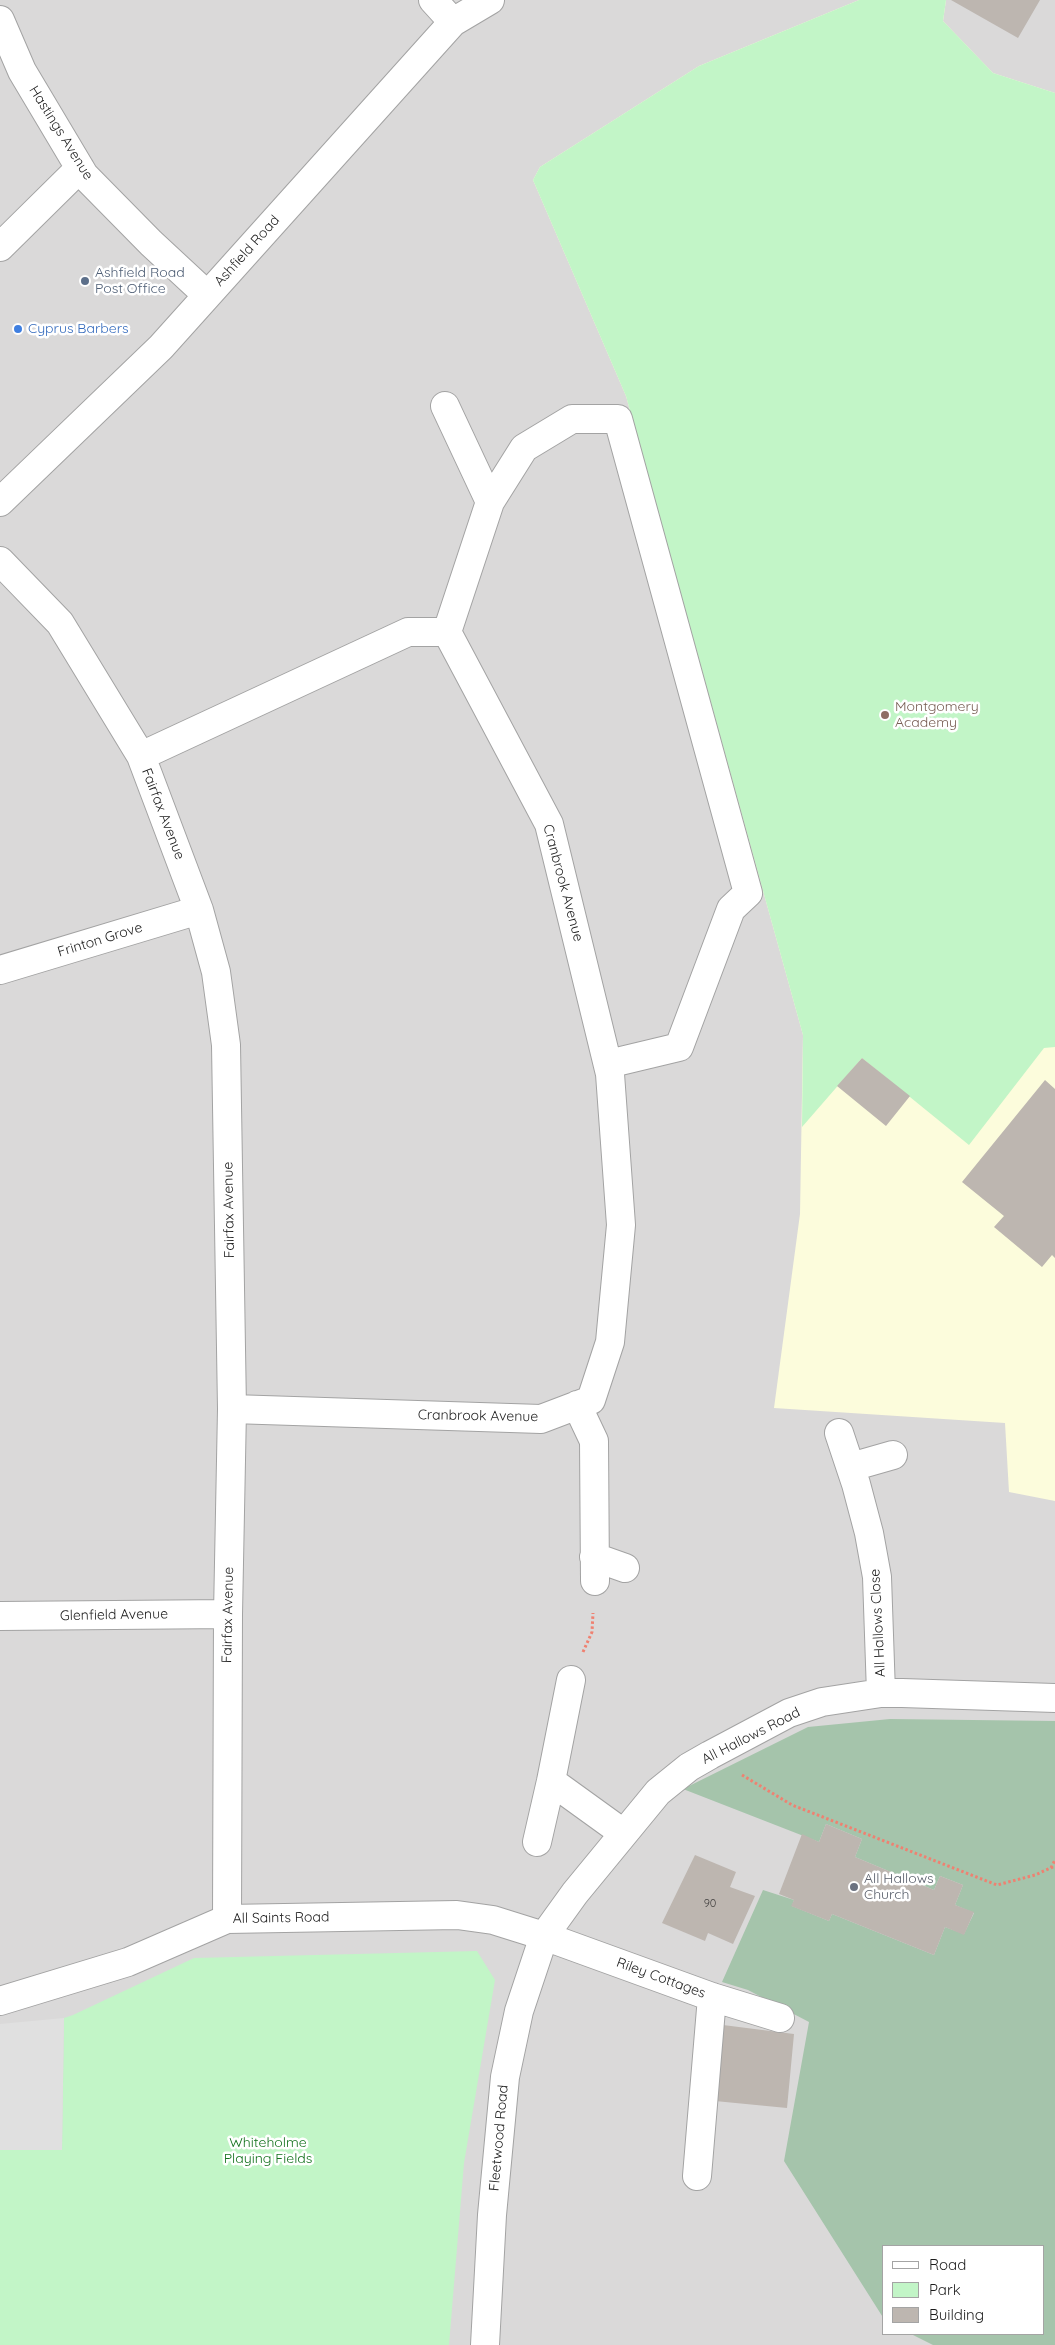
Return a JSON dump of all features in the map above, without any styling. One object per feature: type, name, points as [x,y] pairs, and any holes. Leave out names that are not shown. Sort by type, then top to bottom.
[{"type":"street","points":[[433,0],[453,22]]},
{"type":"street","name":"Ashfield Road","points":[[5,487],[160,347],[453,22],[490,0]]},
{"type":"street","name":"Hastings Avenue","points":[[0,20],[22,71],[84,174],[151,243],[207,295]]},
{"type":"street","points":[[0,248],[80,168]]},
{"type":"street","points":[[445,406],[490,502]]},
{"type":"street","points":[[141,756],[408,632],[447,632],[490,502],[524,448],[572,419],[618,419],[748,893],[731,909],[679,1047],[608,1064]]},
{"type":"street","name":"Fairfax Avenue","points":[[0,561],[60,623],[141,756],[199,910],[216,972],[226,1045],[232,1410],[228,1614],[228,1919]]},
{"type":"street","name":"Cranbrook Avenue","points":[[232,1410],[540,1419],[591,1400],[610,1342],[621,1226],[608,1064],[549,824],[447,632]]},
{"type":"street","name":"Frinton Grove","points":[[0,970],[199,910]]},
{"type":"street","points":[[577,1405],[594,1441],[595,1569],[626,1568]]},
{"type":"street","name":"All Hallows Close","points":[[839,1433],[851,1466],[869,1533],[877,1577],[881,1693]]},
{"type":"street","points":[[851,1466],[893,1455]]},
{"type":"street","name":"Glenfield Avenue","points":[[0,1616],[228,1614]]},
{"type":"street","points":[[537,1842],[571,1680]]},
{"type":"street","name":"All Hallows Road","points":[[544,1936],[623,1833],[658,1792],[689,1768],[710,1755],[789,1713],[822,1702],[881,1693],[1055,1698]]},
{"type":"street","points":[[551,1781],[623,1833]]},
{"type":"street","name":"All Saints Road","points":[[0,2001],[128,1962],[228,1919],[457,1915],[493,1920],[544,1936]]},
{"type":"street","name":"Riley Cottages","points":[[544,1936],[712,1997],[780,2018]]},
{"type":"street","name":"Fleetwood Road","points":[[485,2345],[492,2215],[505,2077],[519,2011],[544,1936]]},
{"type":"street","points":[[697,2176],[712,1997]]},
{"type":"path","points":[[571,1680],[592,1632],[595,1569]]},
{"type":"path","points":[[710,1755],[792,1805],[998,1885],[1053,1867],[1055,1860]]},
{"type":"shaded area","points":[[0,0],[1055,0],[1055,2345],[0,2345]]},
{"type":"shaded area","name":"Montgomery Academy","points":[[859,0],[946,0],[943,21],[993,73],[1055,93],[1055,1501],[1009,1492],[1005,1423],[774,1408],[800,1214],[803,1035],[626,396],[533,180],[540,167],[699,66]]},
{"type":"shaded area","points":[[890,1719],[1055,1721],[1055,2345],[933,2345],[913,2335],[1045,2335],[1045,2245],[882,2245],[882,2316],[784,2161],[809,2022],[748,1990],[722,1982],[763,1890],[794,1900],[792,1906],[829,1921],[832,1914],[934,1955],[945,1927],[964,1934],[974,1913],[955,1905],[963,1885],[940,1876],[934,1890],[855,1857],[862,1839],[826,1824],[819,1842],[683,1789],[808,1727]]},
{"type":"shaded area","points":[[64,2018],[62,2150],[0,2150],[0,2024]]},
{"type":"green space","name":"Montgomery Academy","points":[[859,0],[946,0],[943,21],[993,73],[1055,93],[1055,1047],[1044,1048],[969,1145],[862,1058],[802,1127],[803,1035],[626,396],[533,180],[540,167],[699,66]]},
{"type":"green space","name":"Whiteholme Playing Fields","points":[[477,1951],[495,1980],[464,2163],[449,2345],[0,2345],[0,2150],[62,2149],[64,2018],[194,1958]]},
{"type":"building","points":[[951,0],[1040,0],[1018,38]]},
{"type":"building","points":[[862,1058],[910,1096],[886,1126],[837,1086]]},
{"type":"building","points":[[1045,1080],[1055,1089],[1055,1258],[1052,1255],[1042,1267],[994,1227],[1004,1216],[962,1182]]},
{"type":"building","name":"All Hallows Church","points":[[826,1824],[862,1839],[855,1857],[934,1890],[940,1876],[963,1885],[955,1905],[974,1912],[964,1935],[945,1927],[934,1955],[832,1914],[829,1921],[791,1906],[794,1900],[779,1894],[802,1834],[819,1842]]},
{"type":"building","points":[[695,1855],[736,1872],[730,1887],[755,1896],[733,1944],[708,1933],[705,1941],[662,1923]]},
{"type":"building","points":[[723,2025],[794,2034],[787,2108],[715,2101]]},
{"type":"place","name":"Ashfield Road Post Office","points":[[85,281]]},
{"type":"place","name":"Cyprus Barbers","points":[[18,329]]},
{"type":"place","name":"Montgomery Academy","points":[[885,715]]},
{"type":"place","name":"All Hallows Church","points":[[854,1887]]}]
